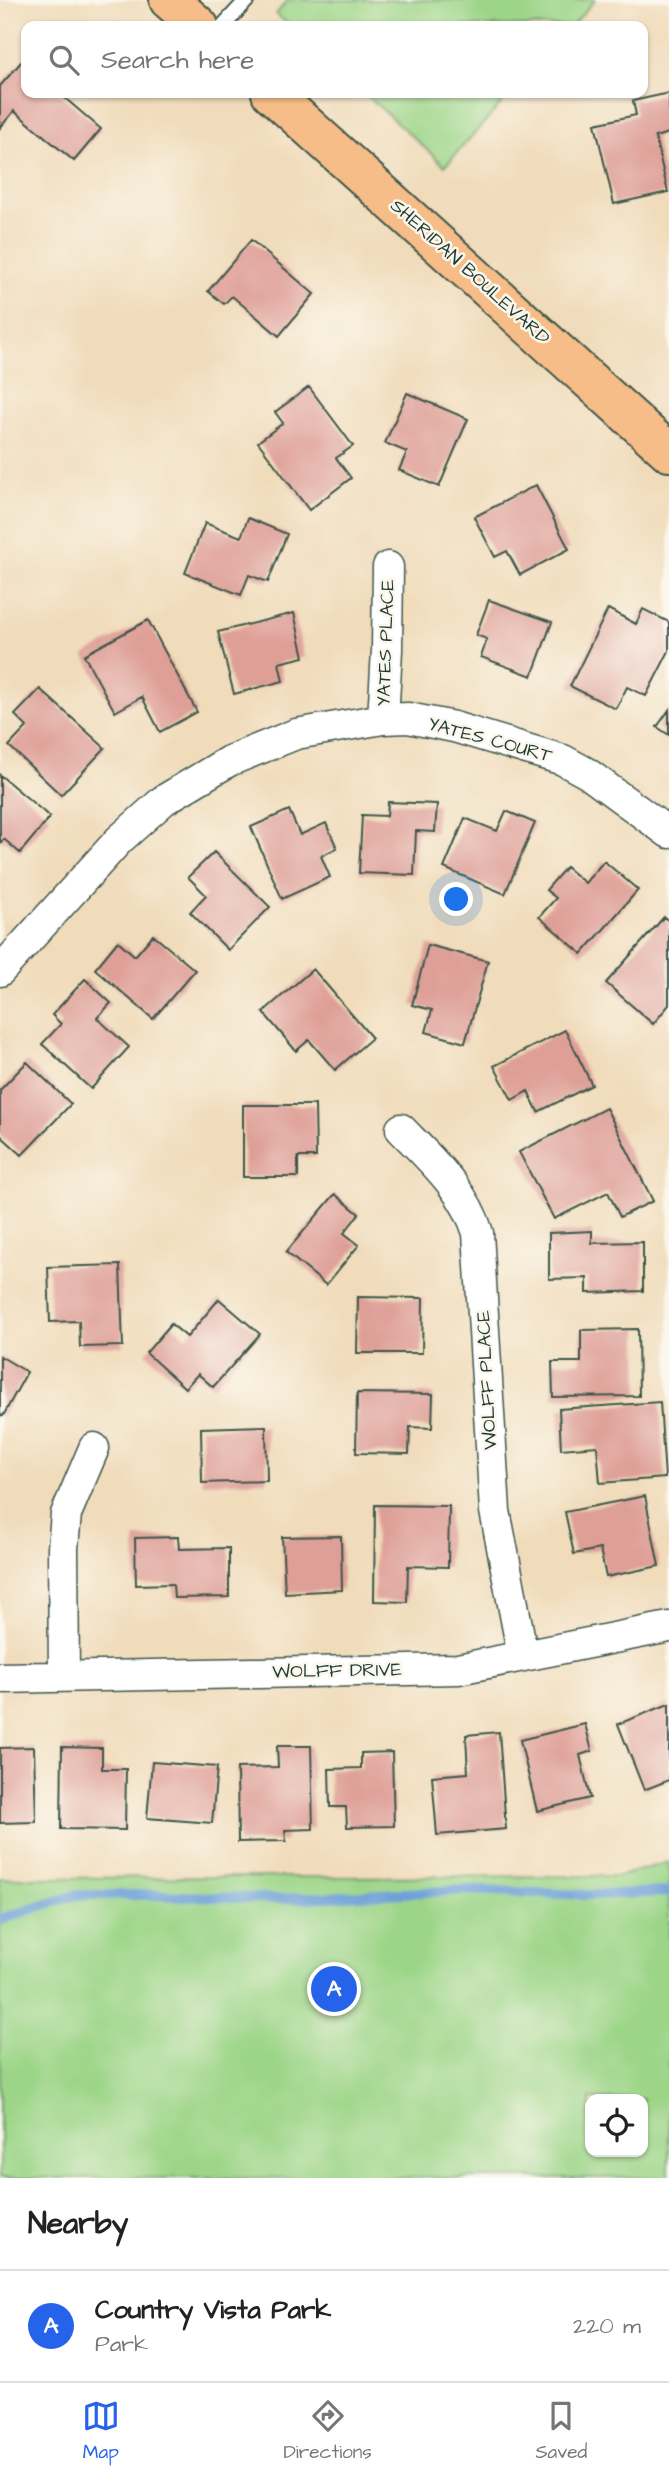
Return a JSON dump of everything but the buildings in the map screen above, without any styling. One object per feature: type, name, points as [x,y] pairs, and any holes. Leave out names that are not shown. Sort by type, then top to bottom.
[{"type":"main road","points":[[169,0],[193,21]]},
{"type":"main road","name":"SHERIDAN BOULEVARD","points":[[277,98],[669,452]]},
{"type":"street","name":"YATES PLACE","points":[[383,719],[388,567]]},
{"type":"street","name":"YATES COURT","points":[[0,971],[119,840],[164,800],[229,761],[296,734],[383,719],[408,718],[454,727],[562,760],[597,779],[669,833]]},
{"type":"street","name":"WOLFF PLACE","points":[[401,1129],[438,1167],[465,1201],[478,1233],[495,1511],[523,1656]]},
{"type":"street","points":[[64,1676],[63,1548],[66,1514],[94,1448]]},
{"type":"street","name":"WOLFF DRIVE","points":[[0,1678],[458,1669],[669,1627]]},
{"type":"lane","points":[[228,21],[247,0]]},
{"type":"green space","points":[[288,0],[595,0],[576,21],[284,21],[276,14]]},
{"type":"green space","points":[[370,98],[506,98],[445,166]]},
{"type":"green space","points":[[669,1862],[669,2178],[0,2178],[0,1878],[620,1876]]},
{"type":"waterway","points":[[0,1919],[76,1895],[281,1899],[466,1890],[590,1895],[669,1892]]},
{"type":"place","name":"Country Vista Park","points":[[334,1989]]}]
